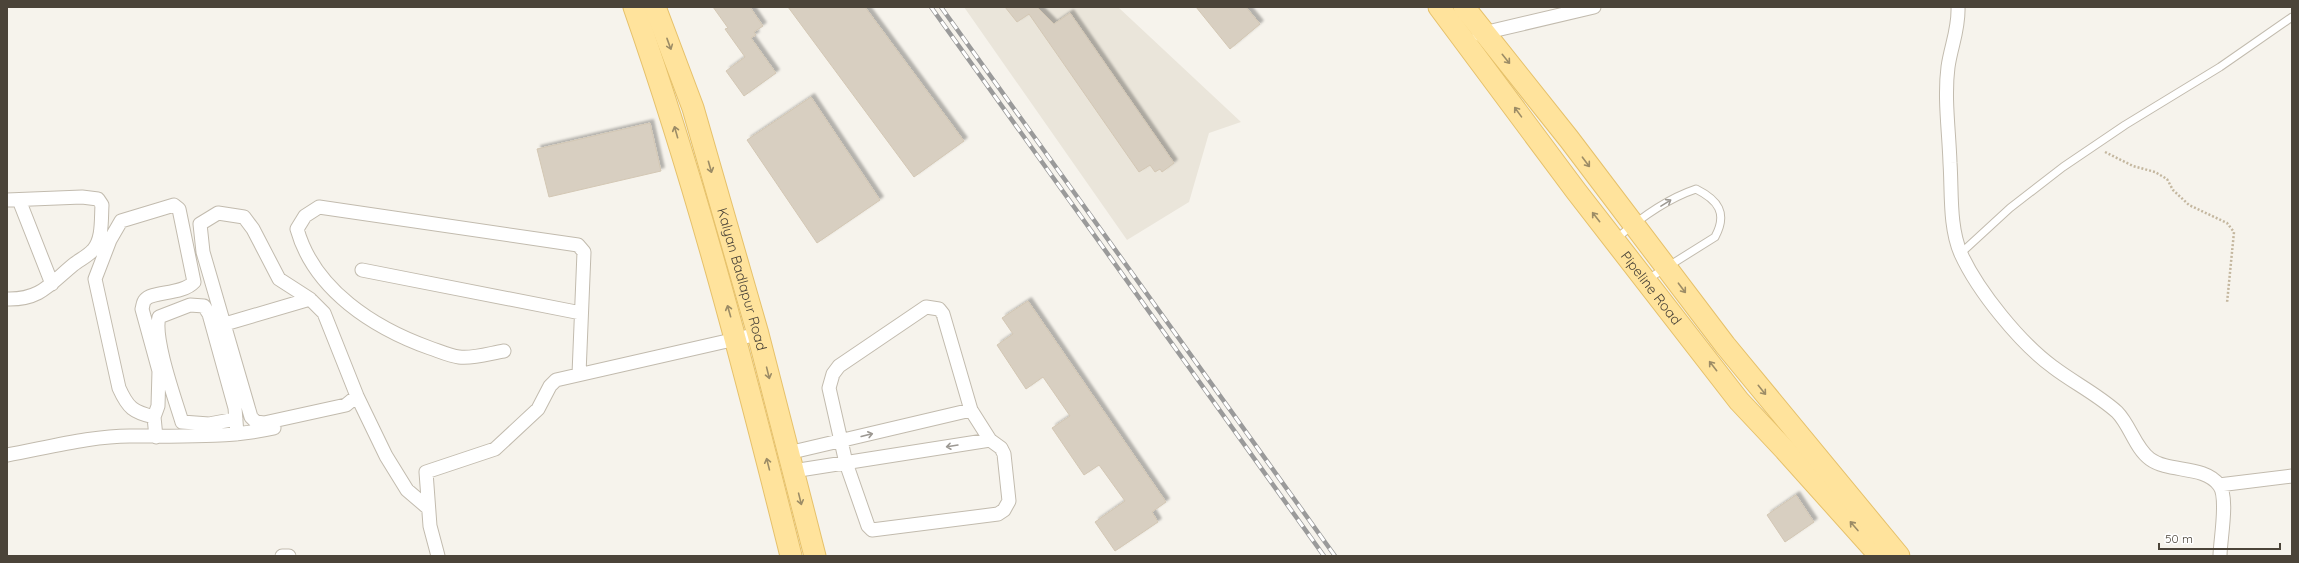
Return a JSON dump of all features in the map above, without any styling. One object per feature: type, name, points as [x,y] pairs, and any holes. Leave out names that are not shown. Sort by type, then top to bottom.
[{"type":"main road","name":"Kalyan Badlapur Road","points":[[634,7],[669,108],[737,340],[791,556]]},
{"type":"main road","name":"Kalyan Badlapur Road","points":[[655,7],[692,108],[758,334],[815,556]]},
{"type":"main road","name":"Pipeline Road","points":[[1439,7],[1464,38],[1576,191],[1739,402],[1794,445],[1899,556]]},
{"type":"main road","name":"Pipeline Road","points":[[1464,7],[1666,267],[1725,345],[1794,445],[1880,556]]},
{"type":"street","points":[[1464,38],[1594,7]]},
{"type":"street","points":[[1958,7],[1959,23],[1948,66],[1947,92],[1954,227],[1961,253],[1998,313],[2051,366],[2104,401],[2119,414],[2130,429],[2144,454],[2160,465],[2207,476],[2219,485],[2222,491],[2223,506],[2220,556]]},
{"type":"street","points":[[7,299],[22,300],[44,292],[93,250],[100,232],[102,205],[98,199],[82,197],[13,200],[52,284]]},
{"type":"street","points":[[154,417],[141,414],[126,405],[119,388],[95,279],[110,240],[121,221],[174,205],[179,209],[194,282],[189,287],[152,296],[145,300],[142,309],[159,371],[158,406],[154,417],[156,437]]},
{"type":"street","points":[[504,351],[460,358],[403,338],[358,312],[325,281],[302,247],[297,229],[305,216],[319,206],[578,245],[584,252],[579,374]]},
{"type":"street","points":[[357,396],[346,405],[264,423],[256,422],[251,417],[203,252],[200,224],[218,213],[244,217],[253,229],[279,279],[310,299],[324,313],[357,396],[386,456],[407,490],[428,508]]},
{"type":"street","points":[[362,270],[581,313]]},
{"type":"street","points":[[225,324],[310,299]]},
{"type":"street","points":[[236,419],[209,424],[182,422],[159,339],[157,324],[159,317],[190,305],[204,306],[209,314],[235,408],[236,419],[237,434]]},
{"type":"street","points":[[926,307],[939,309],[943,314],[971,410],[990,440],[1001,448],[1004,454],[1009,501],[1004,510],[998,514],[872,530],[868,526],[846,463],[840,442],[829,388],[833,374],[839,366],[926,307]]},
{"type":"street","points":[[438,556],[430,526],[426,472],[495,449],[538,409],[550,386],[556,380],[758,334]]},
{"type":"street","points":[[7,454],[81,442],[133,436],[156,437],[237,434],[364,409]]},
{"type":"street","points":[[791,462],[840,442],[971,410]]},
{"type":"street","points":[[791,462],[846,463],[990,440]]},
{"type":"street","points":[[2219,485],[2292,476]]},
{"type":"street","points":[[282,556],[289,556]]},
{"type":"lane","points":[[1961,253],[2010,208],[2094,146],[2125,125],[2220,67],[2292,17]]},
{"type":"lane","points":[[1615,241],[1633,224],[1681,194],[1696,189],[1711,196],[1721,212],[1721,225],[1715,237],[1646,280]]},
{"type":"path","points":[[2094,146],[2133,166],[2155,172],[2167,179],[2173,190],[2189,205],[2227,223],[2234,232],[2227,303]]},
{"type":"shaded area","points":[[964,7],[1118,7],[1241,122],[1209,133],[1189,202],[1127,240]]},
{"type":"building","points":[[713,7],[750,7],[763,26],[754,32],[756,35],[751,38],[776,73],[744,96],[726,71],[745,57],[725,29],[728,28]]},
{"type":"building","points":[[788,7],[865,7],[964,141],[914,177]]},
{"type":"building","points":[[1005,7],[1040,7],[1038,8],[1054,24],[1070,13],[1174,163],[1162,172],[1160,169],[1155,172],[1150,165],[1139,172],[1029,14],[1017,22]]},
{"type":"building","points":[[1196,7],[1246,7],[1260,24],[1230,49]]},
{"type":"building","points":[[811,97],[880,200],[817,243],[747,140]]},
{"type":"building","points":[[650,123],[661,171],[549,197],[537,149]]},
{"type":"building","points":[[1028,301],[1166,502],[1152,512],[1158,522],[1115,551],[1095,522],[1125,501],[1099,465],[1084,475],[1052,428],[1070,416],[1043,377],[1026,389],[997,345],[1013,334],[1002,318]]},
{"type":"building","points":[[1796,495],[1814,522],[1785,542],[1767,515]]},
{"type":"railway","points":[[931,7],[1324,556]]},
{"type":"railway","points":[[941,7],[1335,556]]}]
